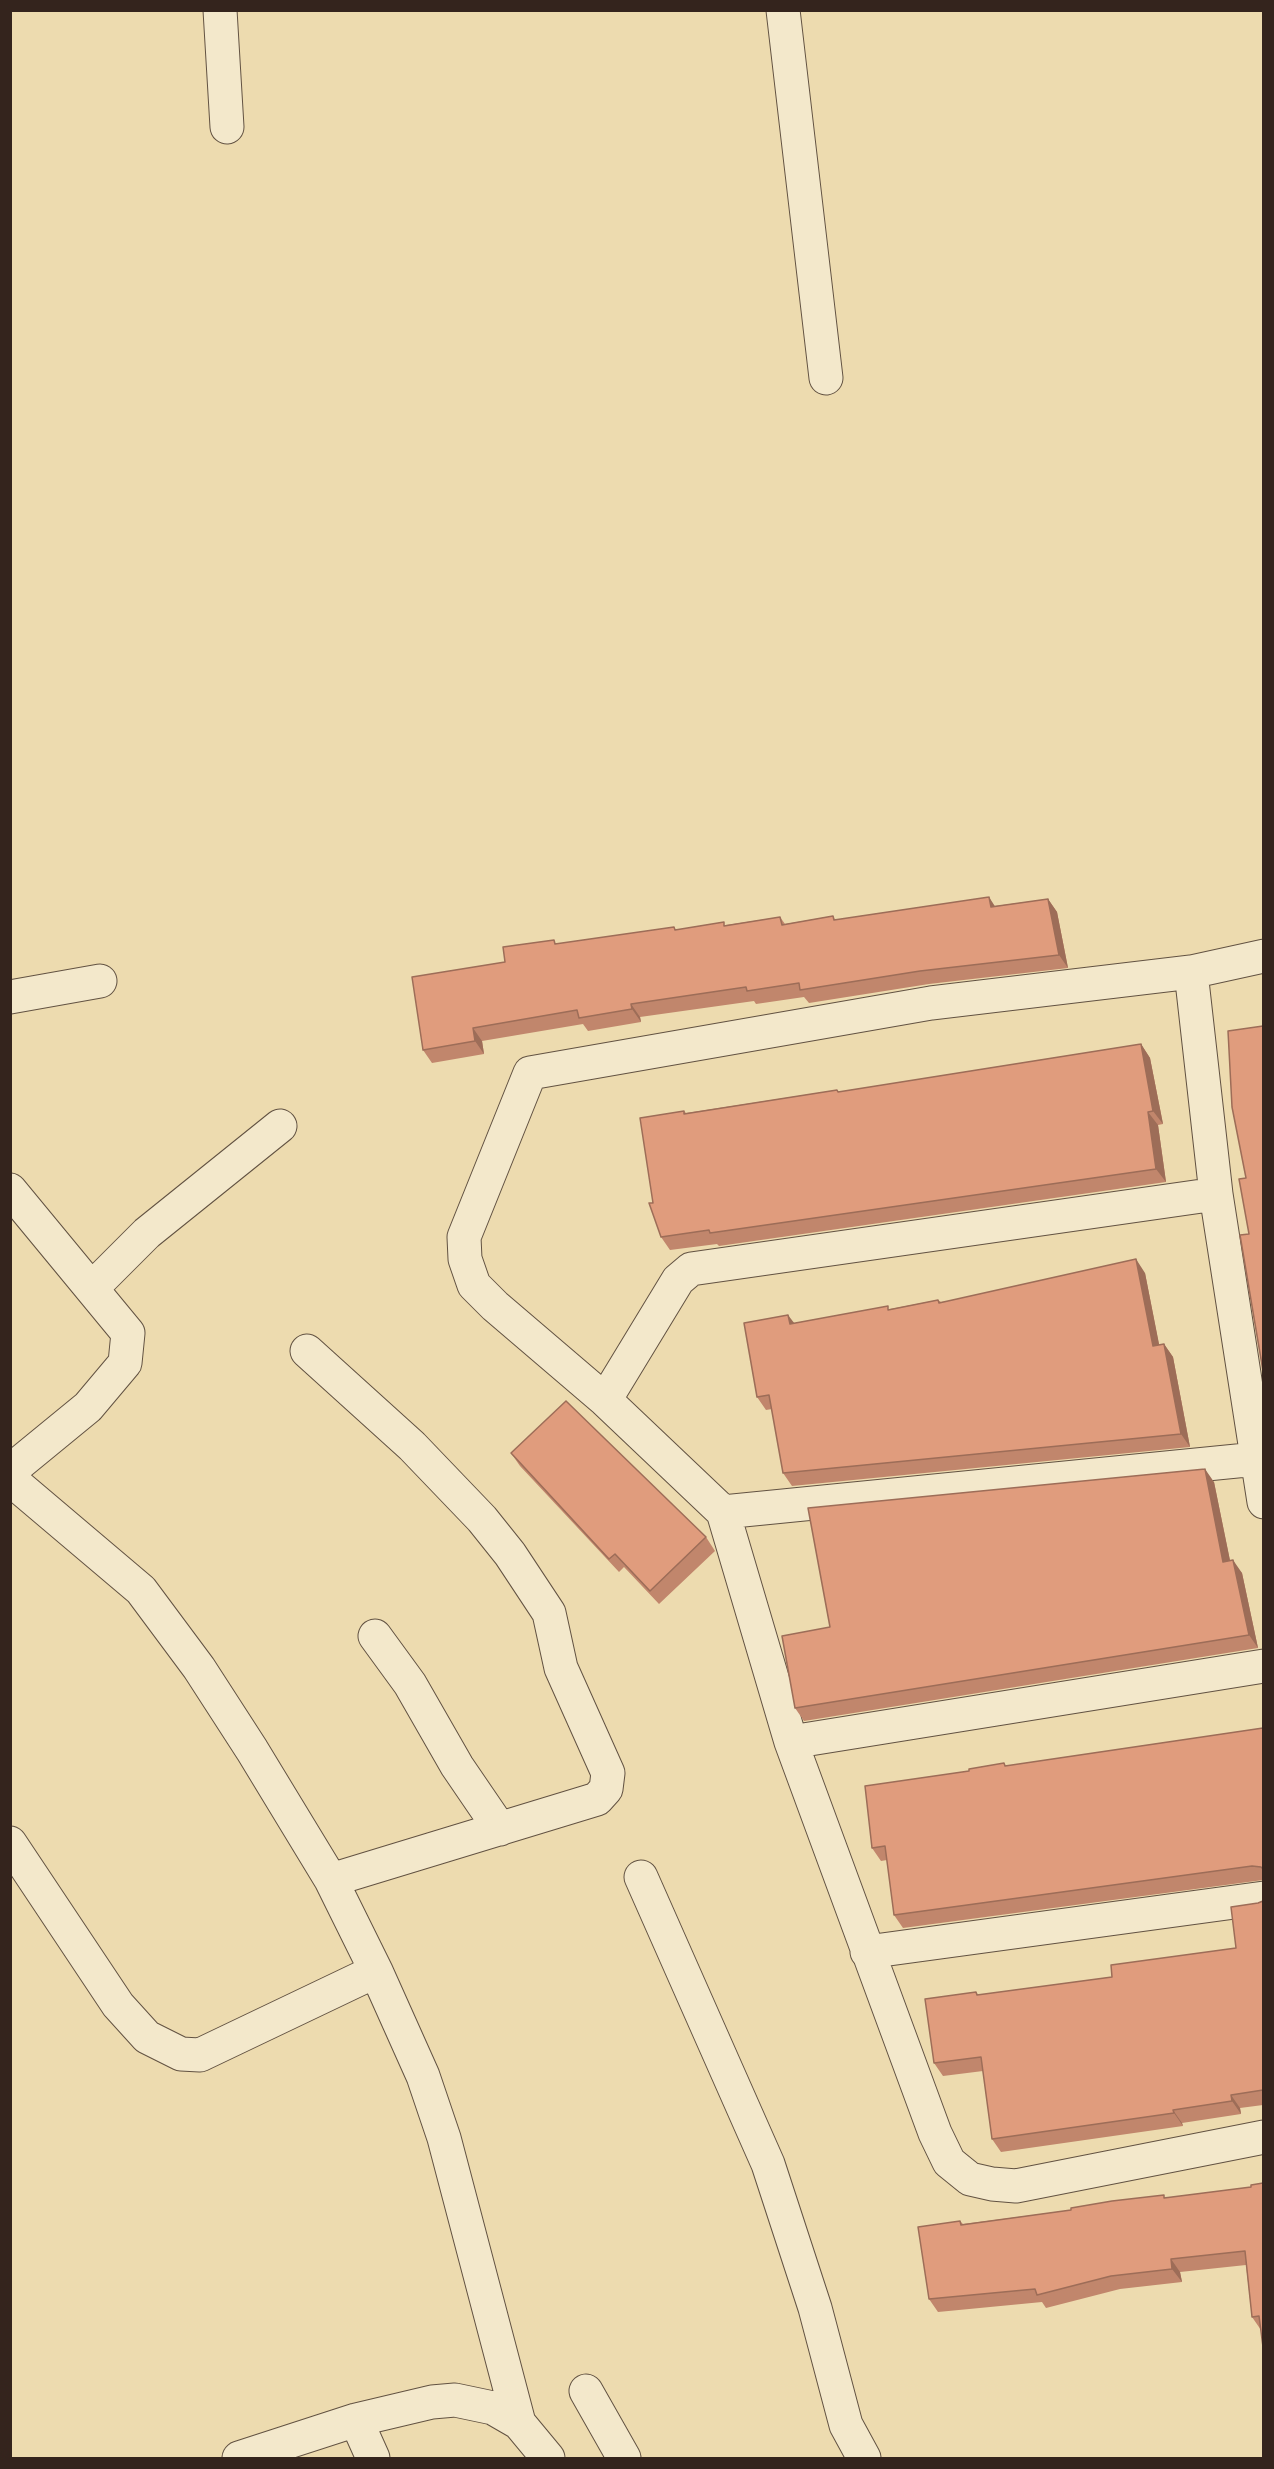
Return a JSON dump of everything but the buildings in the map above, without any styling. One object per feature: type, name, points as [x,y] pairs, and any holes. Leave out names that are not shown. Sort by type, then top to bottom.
[{"type":"street","points":[[220,10],[227,127]]},
{"type":"street","points":[[783,10],[826,378]]},
{"type":"street","points":[[1263,956],[1191,972],[931,1003],[530,1073],[464,1237],[465,1259],[474,1286],[605,1400],[723,1512],[791,1742],[935,2133],[949,2162],[970,2179],[1016,2186],[1263,2137]]},
{"type":"street","points":[[1191,972],[1216,1194],[1263,1503]]},
{"type":"street","points":[[10,997],[100,981]]},
{"type":"street","points":[[93,1288],[147,1233],[280,1126]]},
{"type":"street","points":[[10,1190],[129,1333],[125,1363],[88,1407],[10,1471]]},
{"type":"street","points":[[605,1400],[678,1280],[691,1269],[1216,1194]]},
{"type":"street","points":[[308,1351],[412,1446],[482,1519],[510,1554],[549,1612],[561,1668],[608,1773],[606,1789],[597,1799],[330,1880]]},
{"type":"street","points":[[723,1512],[1257,1459]]},
{"type":"street","points":[[10,1479],[141,1590],[205,1677],[330,1880],[376,1971],[423,2076],[444,2138],[532,2447]]},
{"type":"street","points":[[375,1636],[410,1684],[456,1766],[500,1828]]},
{"type":"street","points":[[791,1742],[1263,1666]]},
{"type":"street","points":[[10,1843],[118,2005],[147,2037],[181,2054],[200,2055],[376,1971]]},
{"type":"street","points":[[641,1877],[768,2164],[815,2308],[846,2426],[864,2458]]},
{"type":"street","points":[[867,1952],[1263,1898]]},
{"type":"street","points":[[586,2391],[624,2458]]},
{"type":"street","points":[[239,2458],[356,2420],[422,2404],[455,2400],[494,2408],[532,2447]]},
{"type":"street","points":[[356,2420],[373,2458]]}]
